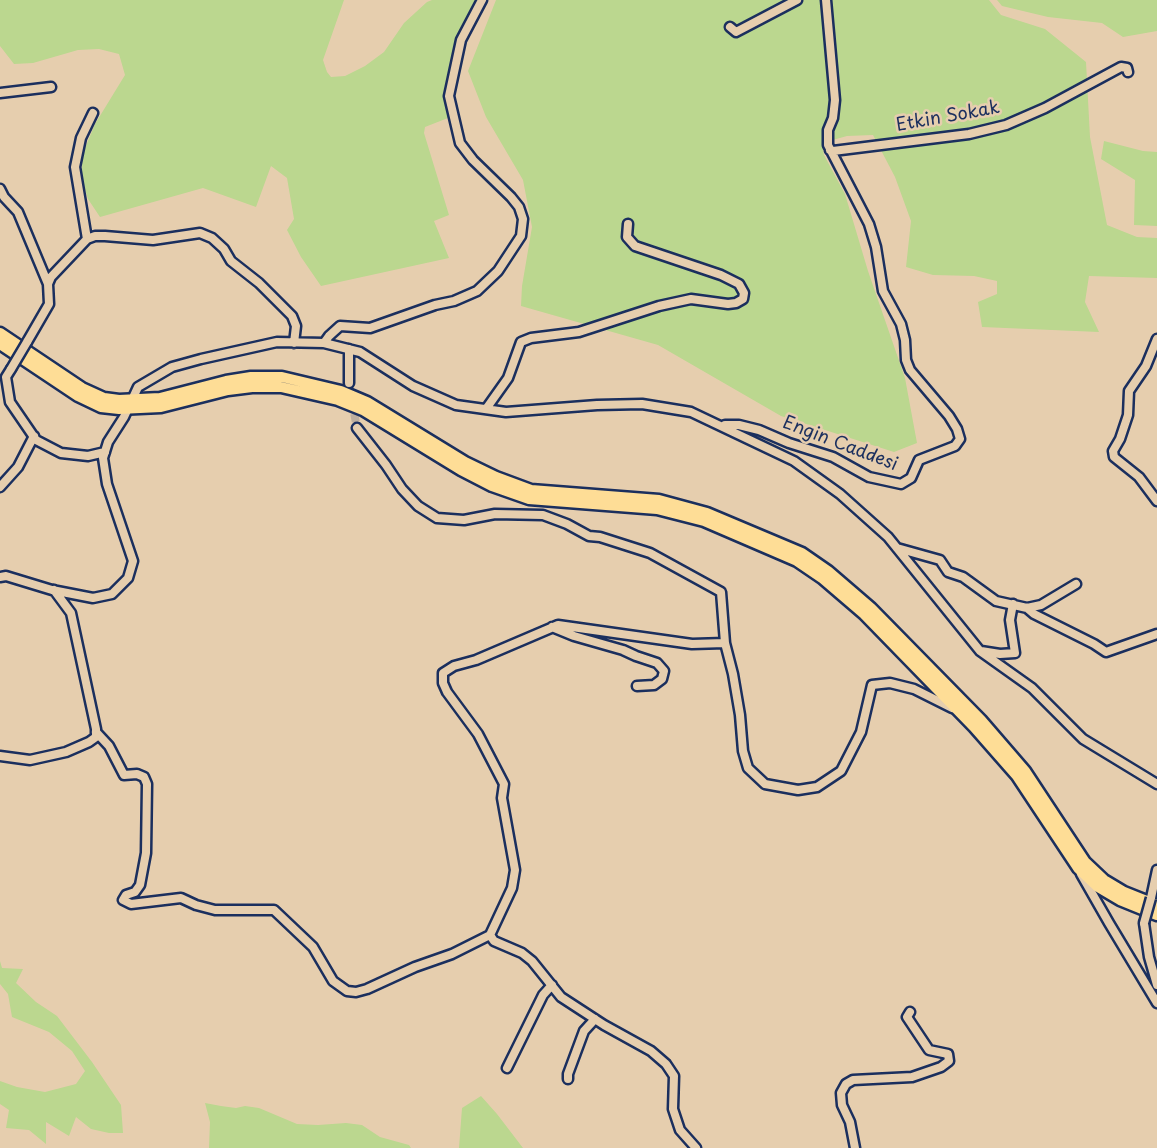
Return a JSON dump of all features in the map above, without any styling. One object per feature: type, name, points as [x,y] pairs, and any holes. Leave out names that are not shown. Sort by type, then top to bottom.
[{"type":"main road","points":[[0,333],[82,388],[104,398],[130,404],[161,407],[228,390],[281,387],[338,400],[363,410],[461,470],[492,486],[529,499],[657,509],[704,521],[797,561],[822,578],[864,614],[961,713],[1017,776],[1077,866],[1105,891],[1120,900],[1157,915]]},
{"type":"main road","points":[[0,344],[78,396],[101,407],[130,404],[251,377],[282,377],[341,391],[367,402],[465,462],[531,490],[659,500],[707,513],[802,553],[828,571],[871,608],[981,720],[1025,771],[1085,862],[1104,880],[1124,892],[1154,902]]},
{"type":"street","points":[[324,343],[340,326],[370,328],[454,301],[477,291],[498,271],[521,236],[522,219],[519,207],[511,196],[473,160],[460,143],[449,96],[461,40],[482,0]]},
{"type":"street","points":[[730,27],[736,32],[797,0]]},
{"type":"street","name":"Engin Caddesi","points":[[719,424],[739,425],[759,430],[789,443],[833,457],[869,477],[901,484],[911,478],[919,460],[955,446],[960,439],[949,416],[910,370],[906,360],[901,324],[883,291],[876,247],[869,224],[830,150],[827,137],[835,100],[826,0]]},
{"type":"street","name":"Etkin Sokak","points":[[830,150],[969,134],[1006,125],[1045,108],[1120,67],[1126,68],[1128,72]]},
{"type":"street","points":[[0,93],[51,87]]},
{"type":"street","points":[[87,239],[75,167],[81,138],[93,113]]},
{"type":"street","points":[[0,189],[18,212],[48,284],[49,303],[6,377],[10,402],[36,440],[61,453],[88,456],[105,452]]},
{"type":"street","points":[[486,410],[508,378],[521,342],[531,338],[579,332],[659,306],[691,299],[728,304],[743,299],[744,293],[739,284],[721,274],[635,246],[627,237],[628,224]]},
{"type":"street","points":[[48,284],[51,277],[87,239],[95,236],[153,240],[200,233],[212,238],[224,249],[231,261],[259,283],[292,316],[296,326],[294,343]]},
{"type":"street","points":[[1157,339],[1146,366],[1129,392],[1128,415],[1113,452],[1114,457],[1139,477],[1157,501]]},
{"type":"street","points":[[0,577],[6,576],[54,590],[93,598],[112,594],[128,578],[133,561],[107,484],[103,458],[108,442],[138,387],[172,368],[201,359],[277,342],[324,343],[360,352],[413,386],[456,405],[506,412],[642,404],[691,412],[794,461],[840,495],[888,537],[980,651],[1032,688],[1083,739],[1157,784]]},
{"type":"street","points":[[349,349],[349,383]]},
{"type":"street","points":[[357,428],[402,489],[418,506],[437,518],[464,520],[495,514],[543,515],[589,536],[600,537],[651,553],[721,592],[725,643],[740,714],[742,751],[748,768],[765,784],[798,789],[817,787],[841,771],[861,732],[872,685],[890,682],[914,689],[938,699],[961,713]]},
{"type":"street","points":[[0,487],[18,467],[34,436]]},
{"type":"street","points":[[896,548],[940,560],[948,572],[963,577],[996,601],[1027,608],[1041,605],[1076,584]]},
{"type":"street","points":[[0,756],[30,760],[66,752],[96,737],[71,613],[54,590]]},
{"type":"street","points":[[980,651],[1000,654],[1015,653],[1010,620],[1013,604]]},
{"type":"street","points":[[1027,608],[1034,615],[1106,652],[1157,634]]},
{"type":"street","points":[[96,732],[109,746],[124,775],[137,774],[144,777],[147,784],[146,853],[140,885],[135,892],[126,895],[123,900],[131,904],[181,898],[215,910],[273,910],[313,947],[333,981],[347,991],[356,992],[452,954],[490,935],[512,888],[514,870],[502,798],[504,784],[478,734],[447,692],[443,683],[443,673],[454,666],[476,660],[558,625],[692,644],[725,643]]},
{"type":"street","points":[[552,627],[657,663],[664,670],[662,678],[654,686],[637,687]]},
{"type":"street","points":[[1077,866],[1108,923],[1157,1003]]},
{"type":"street","points":[[1157,870],[1154,902],[1144,923],[1147,950],[1157,985]]},
{"type":"street","points":[[490,935],[494,941],[522,953],[532,961],[561,997],[651,1051],[666,1064],[674,1076],[673,1109],[680,1130],[696,1148]]},
{"type":"street","points":[[507,1068],[543,995],[552,985]]},
{"type":"street","points":[[855,1148],[850,1122],[842,1105],[841,1093],[846,1084],[853,1080],[912,1077],[941,1067],[949,1061],[948,1054],[929,1050],[907,1017],[909,1012]]},
{"type":"street","points":[[568,1079],[584,1032],[595,1019]]},
{"type":"green space","points":[[0,0],[344,0],[323,60],[331,77],[345,76],[365,66],[384,52],[404,23],[427,2],[476,0],[456,38],[443,94],[448,118],[425,127],[424,133],[449,215],[434,221],[449,258],[321,286],[301,257],[287,230],[294,219],[287,178],[271,166],[256,207],[203,188],[100,217],[88,199],[81,177],[83,153],[95,124],[125,75],[119,54],[99,49],[78,50],[33,63],[14,64],[0,46]]},
{"type":"green space","points":[[496,0],[989,0],[1001,15],[1045,29],[1086,62],[1090,137],[1107,225],[1137,237],[1157,238],[1157,278],[1089,276],[1085,302],[1099,332],[982,327],[978,302],[997,294],[997,281],[974,276],[933,275],[906,267],[911,221],[895,177],[873,135],[847,136],[822,143],[824,155],[845,194],[868,271],[905,378],[917,443],[894,452],[781,416],[658,345],[521,306],[532,227],[523,180],[486,117],[468,71]]},
{"type":"green space","points":[[997,0],[1157,0],[1157,31],[1123,37],[1102,23],[1048,17],[1002,6]]},
{"type":"green space","points":[[1104,141],[1143,151],[1157,152],[1157,226],[1134,225],[1135,180],[1101,159]]},
{"type":"green space","points":[[0,961],[2,968],[23,969],[16,983],[36,1002],[57,1016],[92,1062],[121,1105],[123,1133],[91,1129],[76,1117],[69,1136],[46,1122],[46,1144],[29,1130],[6,1128],[9,1110],[0,1104],[0,1081],[45,1092],[76,1084],[85,1071],[72,1051],[49,1032],[12,1017],[8,994],[0,984]]},
{"type":"green space","points":[[481,1096],[523,1148],[459,1148],[462,1108]]},
{"type":"green space","points":[[205,1103],[236,1108],[245,1106],[259,1108],[297,1124],[362,1125],[380,1137],[409,1145],[411,1148],[209,1148],[210,1122]]},
{"type":"tunnel","points":[[352,402],[357,428]]}]
